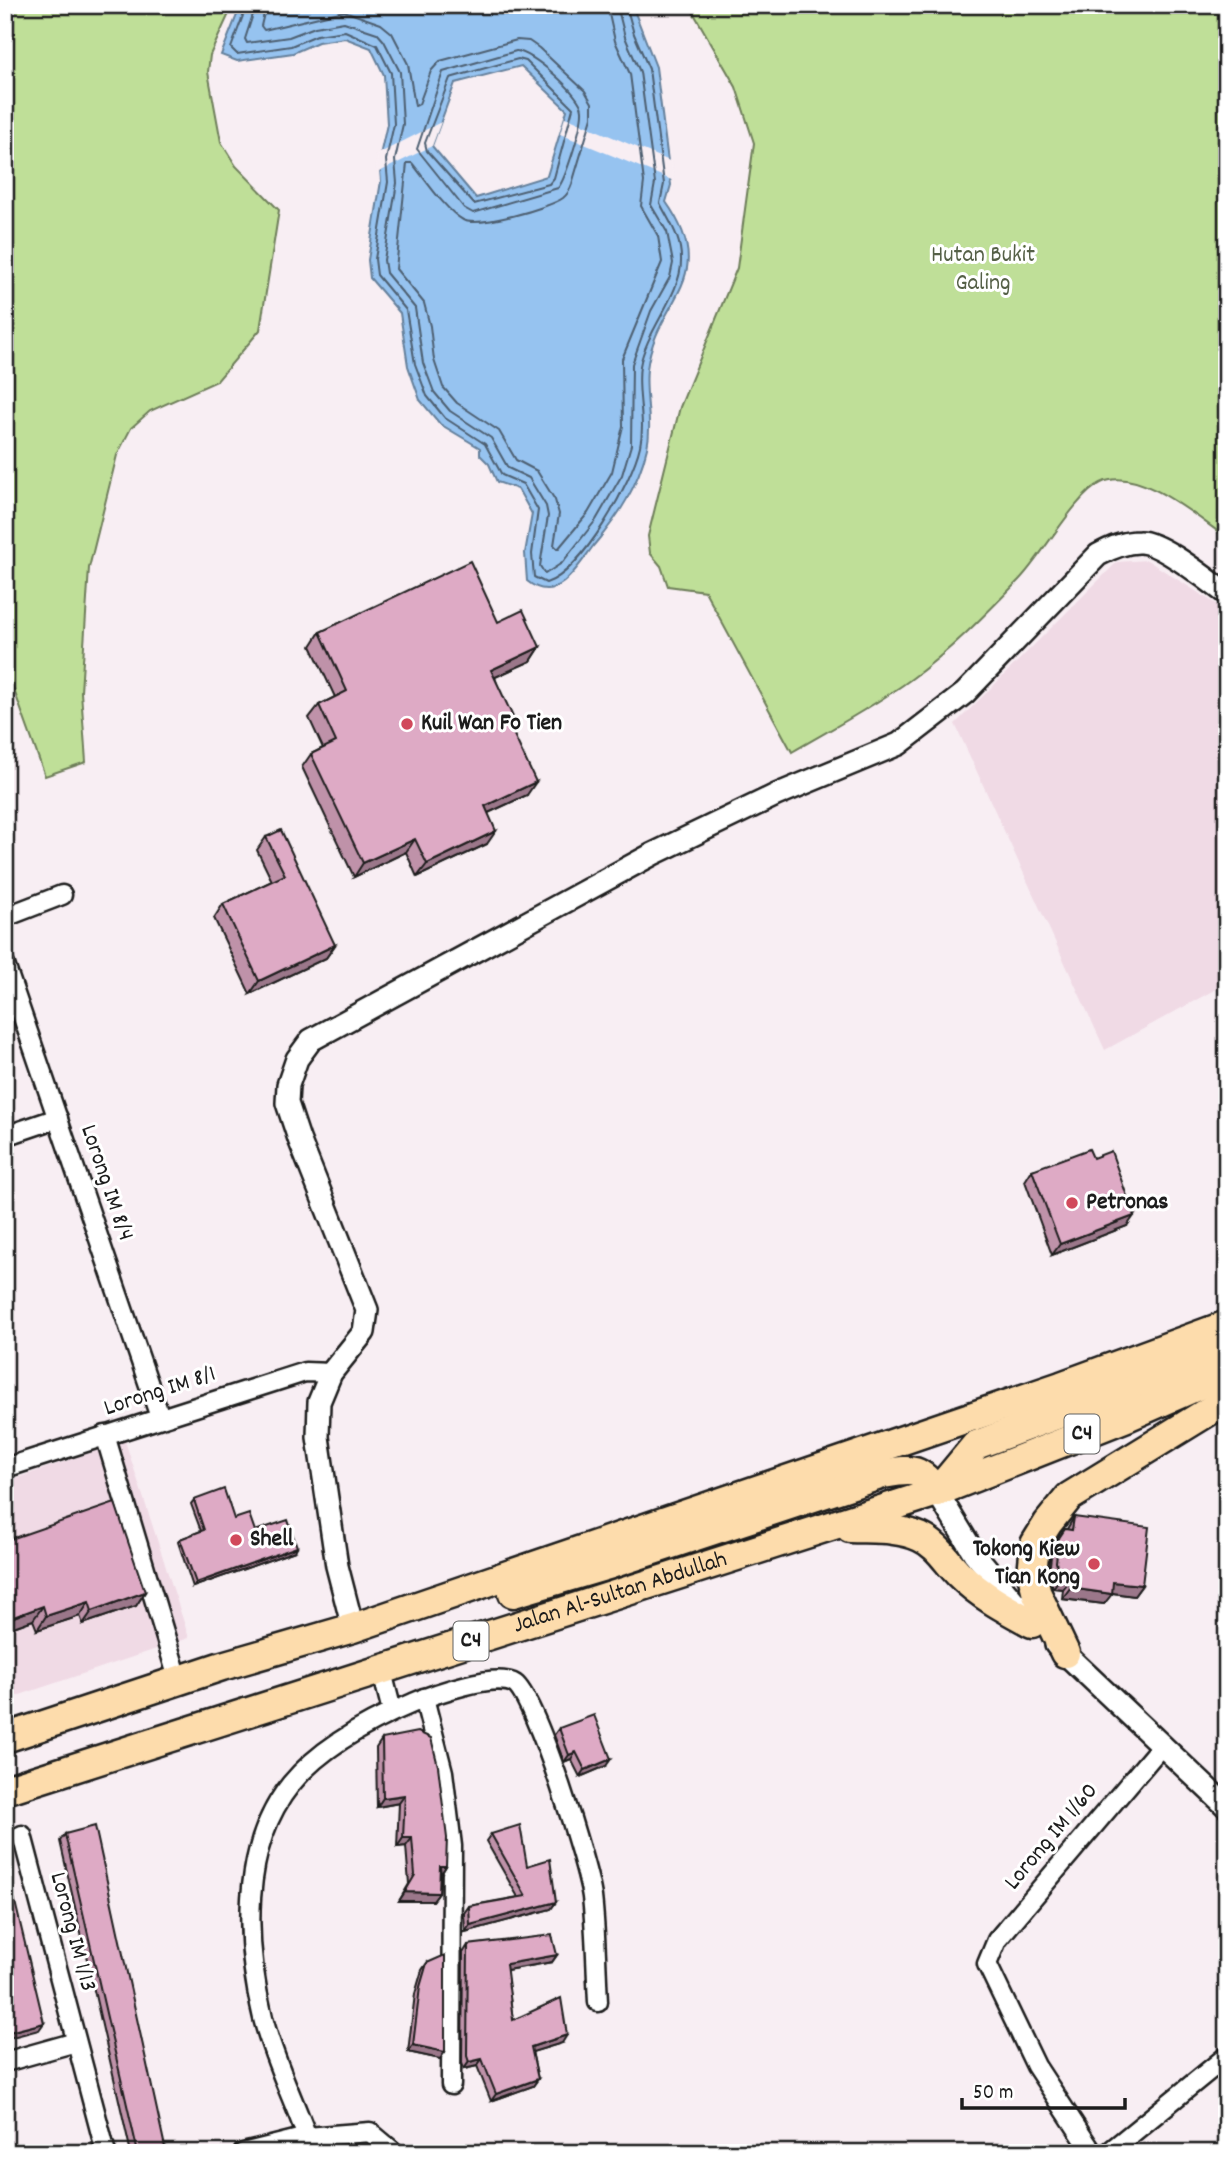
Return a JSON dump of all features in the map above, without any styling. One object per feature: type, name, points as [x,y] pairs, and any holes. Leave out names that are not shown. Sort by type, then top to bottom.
[{"type":"main road","name":"Jalan Al-Sultan Abdullah","points":[[5,1738],[353,1628],[1061,1386],[1227,1325]]},
{"type":"main road","points":[[353,1628],[499,1597],[611,1564],[883,1474],[911,1469],[924,1475],[937,1492],[976,1445],[1152,1378],[1227,1343]]},
{"type":"main road","name":"Jalan Al-Sultan Abdullah","points":[[5,1790],[381,1668],[588,1606],[937,1492],[1227,1373]]},
{"type":"main road","points":[[1065,1653],[1037,1594],[1032,1574],[1035,1544],[1048,1523],[1069,1497],[1227,1400]]},
{"type":"main road","points":[[830,1528],[893,1529],[918,1536],[934,1545],[959,1574],[989,1599],[1032,1623]]},
{"type":"street","points":[[353,1628],[337,1566],[318,1437],[319,1402],[331,1373],[364,1332],[367,1310],[287,1103],[288,1085],[297,1059],[311,1040],[653,854],[776,795],[899,744],[965,693],[1097,555],[1118,545],[1142,541],[1185,562],[1227,594]]},
{"type":"street","points":[[5,917],[62,895]]},
{"type":"street","name":"Lorong IM 8/4","points":[[5,965],[160,1417]]},
{"type":"street","points":[[5,1136],[58,1118]]},
{"type":"street","name":"Lorong IM 8/1","points":[[5,1468],[305,1372],[331,1373]]},
{"type":"street","points":[[105,1435],[179,1682]]},
{"type":"street","points":[[937,1492],[974,1552],[1032,1623],[1227,1807]]},
{"type":"street","points":[[381,1668],[393,1712]]},
{"type":"street","points":[[307,2137],[264,2020],[250,1950],[257,1860],[271,1816],[290,1786],[335,1745],[393,1712],[424,1698],[495,1679],[514,1684],[524,1696],[541,1734],[585,1862],[592,1896],[598,2002]]},
{"type":"street","points":[[424,1698],[443,1772],[452,1846],[451,2085]]},
{"type":"street","name":"Lorong IM 1/60","points":[[1093,2153],[1036,2066],[987,1964],[997,1940],[1162,1745]]},
{"type":"street","name":"Lorong IM 1/13","points":[[22,1835],[106,2153]]},
{"type":"street","points":[[5,2062],[76,2042]]},
{"type":"street","points":[[1108,2153],[1227,2056]]},
{"type":"street","points":[[243,2153],[307,2137],[370,2132],[395,2153]]},
{"type":"shaded area","points":[[1147,560],[1227,611],[1227,983],[1105,1050],[955,724],[1117,562]]},
{"type":"shaded area","points":[[125,1441],[189,1638],[5,1700],[5,1482]]},
{"type":"green space","points":[[5,5],[233,5],[210,55],[208,72],[221,142],[236,166],[279,210],[260,330],[217,381],[150,411],[131,428],[117,455],[89,568],[81,692],[86,762],[45,776],[5,665]]},
{"type":"green space","name":"Hutan Bukit Galing","points":[[689,5],[1227,5],[1227,538],[1184,507],[1149,487],[1116,479],[1101,483],[1080,500],[1019,580],[939,657],[910,680],[852,718],[792,752],[705,591],[668,586],[661,566],[650,553],[648,536],[680,407],[737,268],[754,143],[736,87]]},
{"type":"water","points":[[241,5],[632,5],[656,67],[671,185],[666,202],[681,229],[688,251],[687,270],[653,345],[647,369],[649,438],[638,475],[612,523],[565,581],[548,589],[538,588],[527,581],[525,553],[532,514],[518,489],[497,482],[489,464],[480,455],[480,448],[440,424],[420,400],[408,366],[400,313],[370,278],[368,260],[381,181],[379,160],[387,124],[384,75],[371,48],[345,38],[318,42],[293,53],[237,61],[221,55]],"holes":[[[521,66],[567,110],[547,176],[476,198],[432,146],[455,83]]]},
{"type":"pier","points":[[565,117],[672,162],[674,181],[560,134]]},
{"type":"pier","points":[[441,122],[432,146],[377,173],[376,155]]},
{"type":"building","name":"Kuil Wan Fo Tien","points":[[470,561],[498,622],[523,610],[540,647],[491,670],[513,717],[507,720],[536,782],[485,806],[496,831],[427,864],[415,839],[363,863],[311,754],[336,742],[319,705],[347,691],[320,632]]},
{"type":"building","points":[[281,830],[335,945],[259,981],[223,904],[285,875],[266,837]]},
{"type":"building","points":[[1089,1149],[1093,1158],[1111,1151],[1134,1216],[1060,1244],[1032,1170]]},
{"type":"building","points":[[224,1489],[234,1519],[249,1514],[255,1531],[288,1520],[297,1547],[196,1583],[180,1539],[204,1530],[194,1500]]},
{"type":"building","points":[[115,1503],[145,1592],[92,1611],[89,1602],[46,1616],[43,1606],[8,1619],[5,1613],[5,1541]]},
{"type":"building","name":"Tokong Kiew Tian Kong","points":[[1074,1517],[1149,1527],[1142,1585],[1113,1582],[1112,1594],[1070,1588],[1071,1579],[1060,1578],[1056,1562],[1059,1538],[1065,1529],[1072,1530]]},
{"type":"building","points":[[594,1715],[611,1759],[585,1770],[576,1752],[569,1755],[559,1728]]},
{"type":"building","points":[[418,1732],[431,1738],[438,1766],[447,1838],[446,1866],[440,1866],[439,1893],[405,1892],[415,1875],[412,1838],[403,1838],[405,1795],[383,1798],[382,1739]]},
{"type":"building","points":[[520,1825],[527,1866],[550,1859],[556,1902],[470,1925],[469,1906],[526,1896],[491,1834]]},
{"type":"building","points":[[95,1826],[165,2147],[139,2153],[65,1834]]},
{"type":"building","points":[[5,1860],[44,2023],[5,2033]]},
{"type":"building","points":[[552,1935],[557,1955],[506,1964],[513,2020],[561,1998],[567,2035],[531,2047],[538,2079],[496,2094],[482,2059],[469,2062],[467,2056],[468,1945]]},
{"type":"building","points":[[445,1955],[445,2052],[413,2045],[420,1987],[427,1963]]},
{"type":"place","name":"Kuil Wan Fo Tien","points":[[407,724]]},
{"type":"place","name":"Petronas","points":[[1072,1203]]},
{"type":"place","name":"Shell","points":[[236,1540]]},
{"type":"place","name":"Tokong Kiew Tian Kong","points":[[1094,1564]]}]
